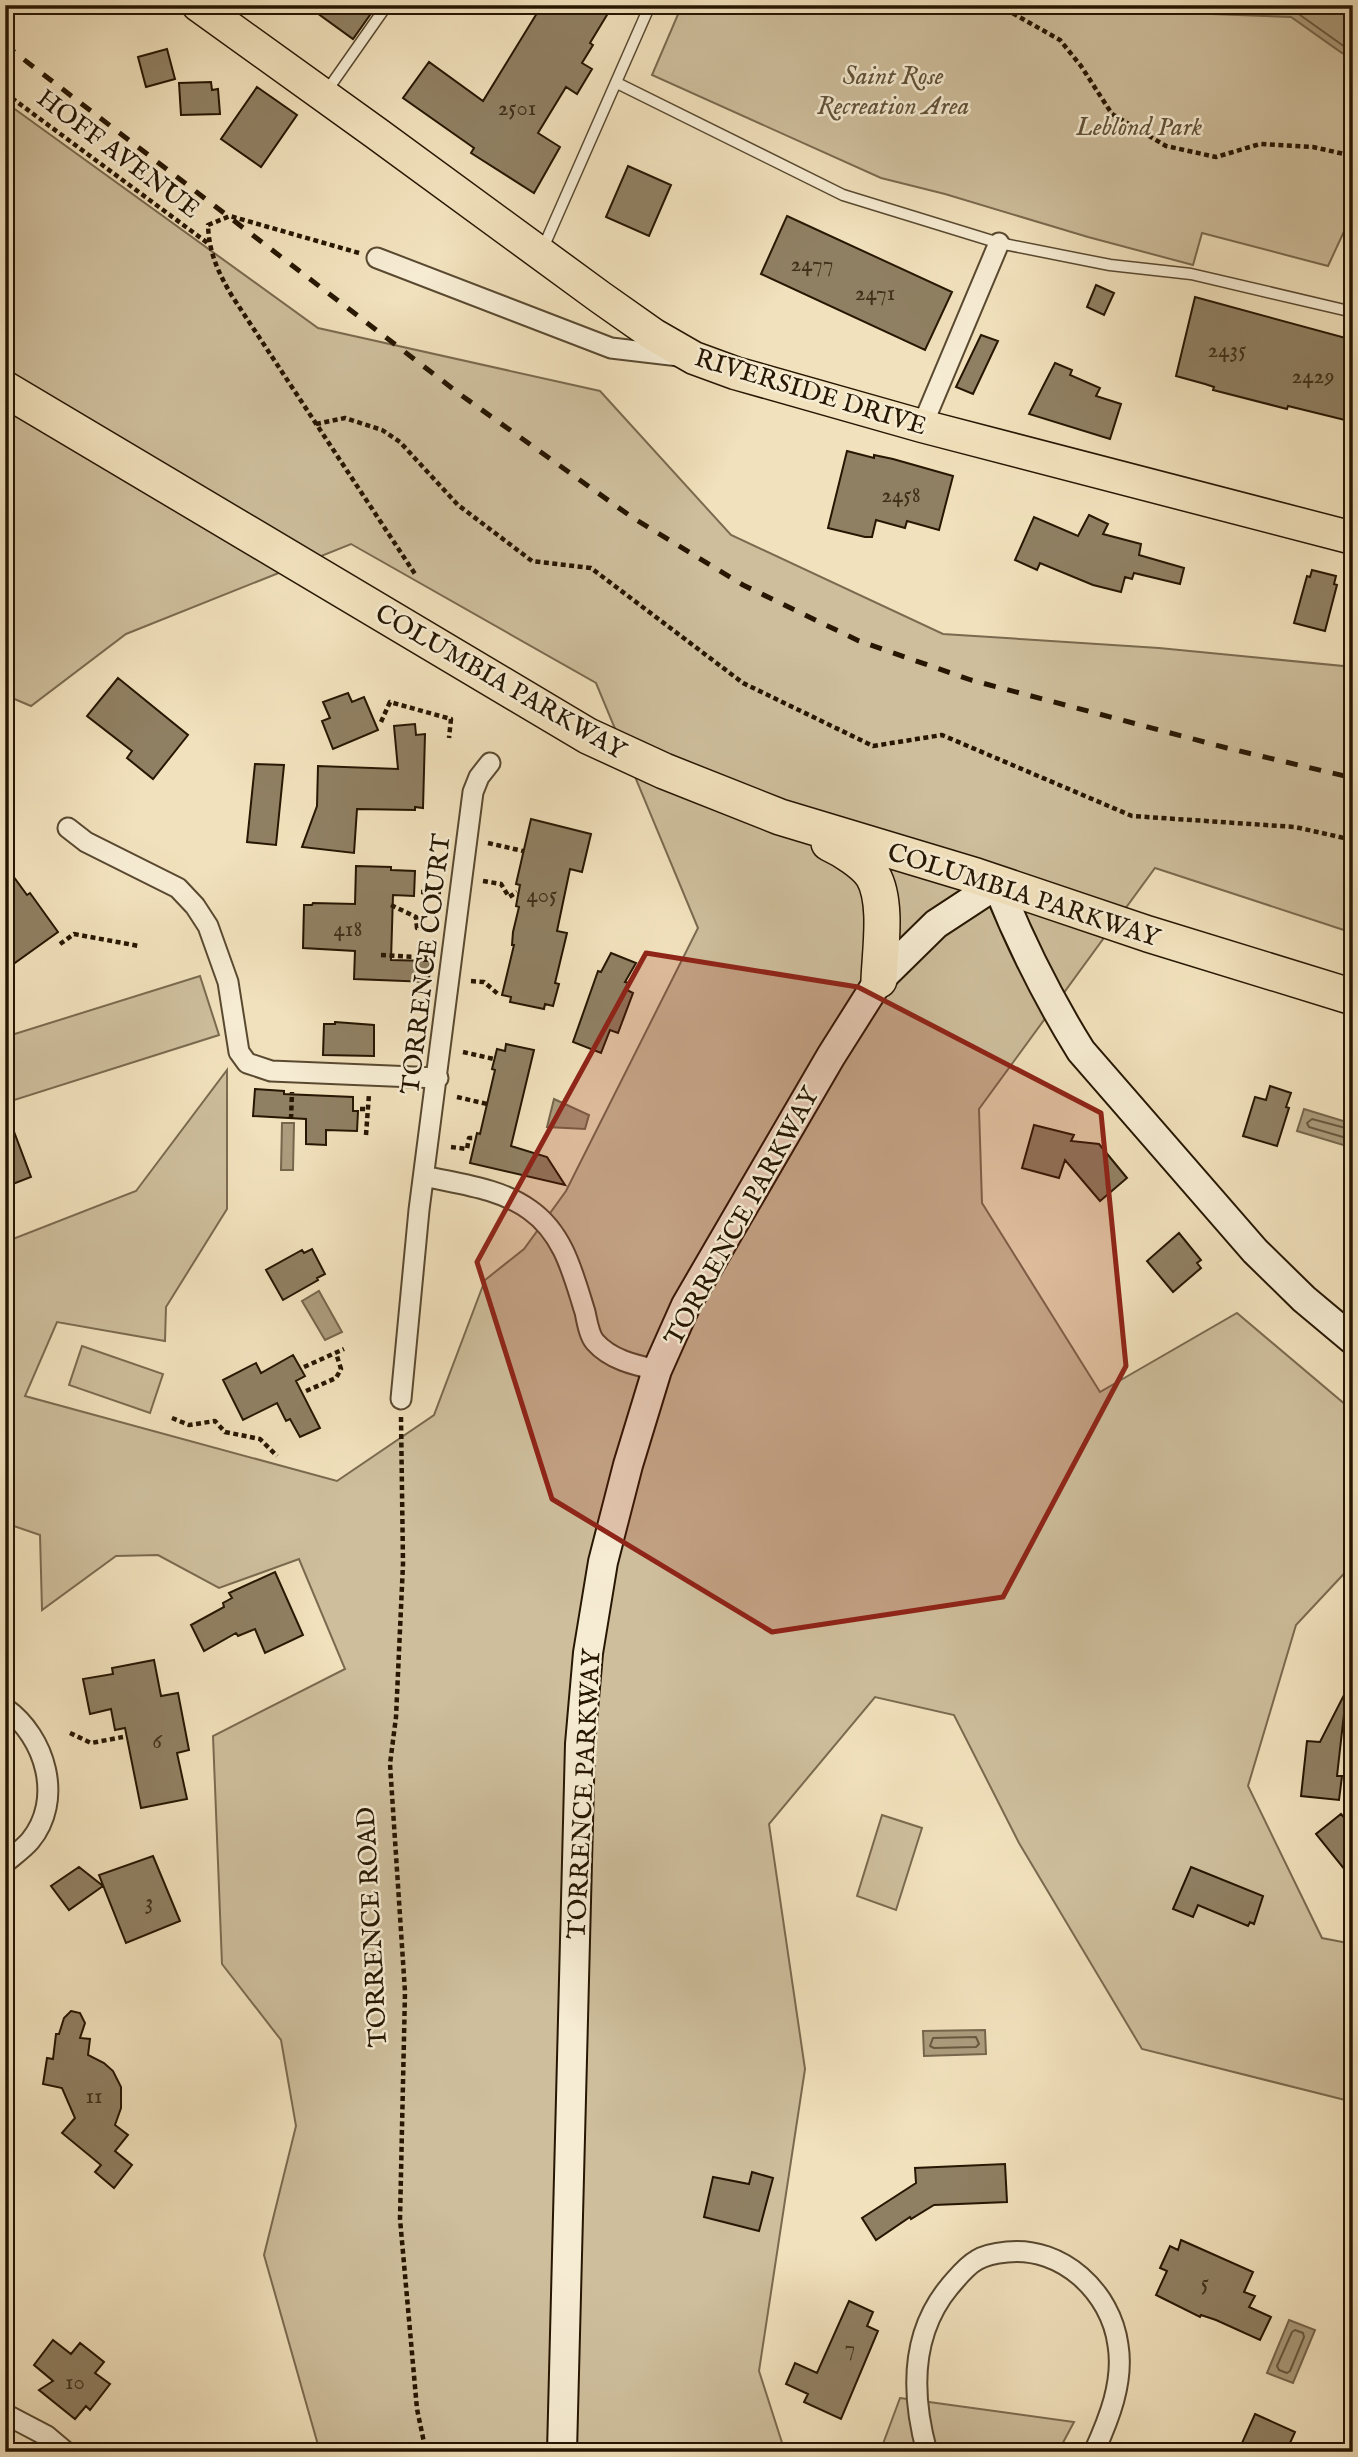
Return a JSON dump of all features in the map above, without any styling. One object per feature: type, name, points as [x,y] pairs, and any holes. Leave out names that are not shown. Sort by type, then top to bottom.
[{"type":"highway","name":"COLUMBIA PARKWAY","points":[[5,389],[588,736],[664,771],[780,817],[1353,997]]},
{"type":"highway","points":[[780,817],[847,852],[873,875],[880,901],[879,981]]},
{"type":"main road","name":"RIVERSIDE DRIVE","points":[[198,5],[540,254],[654,335],[694,358],[736,373],[922,426],[1353,538]]},
{"type":"street","points":[[922,426],[999,243]]},
{"type":"street","points":[[377,258],[611,348],[694,358]]},
{"type":"street","name":"TORRENCE COURT","points":[[401,1399],[424,1176],[473,792],[479,777],[490,763]]},
{"type":"street","points":[[68,828],[86,842],[178,888],[195,906],[208,926],[228,982],[236,1040],[239,1052],[247,1062],[271,1071],[438,1078]]},
{"type":"street","points":[[998,884],[1018,936],[1081,1051],[1255,1251],[1304,1299],[1353,1340]]},
{"type":"street","name":"TORRENCE PARKWAY","points":[[562,2452],[580,1744],[587,1666],[603,1562],[628,1465],[657,1370],[687,1305],[831,1056],[879,981],[936,924],[998,884]]},
{"type":"street","points":[[424,1176],[468,1184],[506,1197],[530,1210],[561,1244],[593,1340],[609,1354],[628,1363],[657,1370]]},
{"type":"street","points":[[5,1708],[18,1716],[31,1732],[41,1753],[46,1774],[47,1803],[41,1824],[29,1842],[5,1863]]},
{"type":"street","points":[[927,2452],[921,2431],[916,2386],[916,2363],[923,2330],[938,2300],[960,2274],[977,2260],[1016,2251],[1055,2259],[1072,2269],[1090,2284],[1113,2323],[1119,2367],[1116,2391],[1106,2426],[1094,2452]]},
{"type":"street","points":[[5,2414],[47,2436],[66,2452]]},
{"type":"lane","points":[[324,95],[387,5]]},
{"type":"lane","points":[[540,254],[650,5]]},
{"type":"lane","points":[[617,83],[843,195],[999,243],[1110,265],[1191,274],[1353,312]]},
{"type":"path","points":[[998,5],[1060,40],[1081,66],[1112,114],[1166,146],[1216,157],[1261,144],[1314,147],[1353,156]]},
{"type":"path","name":"HOFF AVENUE","points":[[5,93],[209,244]]},
{"type":"path","points":[[377,258],[230,216],[208,225],[209,244],[215,265],[232,296],[415,574]]},
{"type":"path","points":[[316,424],[345,418],[382,430],[400,442],[458,505],[532,561],[591,568],[743,683],[873,746],[942,735],[1132,816],[1295,827],[1353,840]]},
{"type":"path","points":[[382,722],[390,702],[451,719],[449,738]]},
{"type":"path","points":[[488,843],[523,850]]},
{"type":"path","points":[[483,881],[500,884],[509,897],[517,892]]},
{"type":"path","points":[[421,892],[442,892]]},
{"type":"path","points":[[391,905],[416,916],[417,928],[438,929]]},
{"type":"path","points":[[60,944],[74,934],[139,946]]},
{"type":"path","points":[[381,956],[434,958]]},
{"type":"path","points":[[471,981],[484,982],[498,994]]},
{"type":"path","points":[[463,1052],[495,1059]]},
{"type":"path","points":[[366,1135],[370,1075]]},
{"type":"path","points":[[457,1097],[487,1104]]},
{"type":"path","points":[[360,1109],[368,1109]]},
{"type":"path","points":[[450,1147],[467,1149],[468,1138],[476,1138]]},
{"type":"path","points":[[304,1367],[344,1349]]},
{"type":"path","points":[[306,1391],[336,1378],[341,1369],[335,1353]]},
{"type":"path","name":"TORRENCE ROAD","points":[[401,1399],[403,1564],[396,1717],[390,1764],[405,1992],[400,2219],[417,2409],[426,2452]]},
{"type":"path","points":[[172,1418],[189,1425],[215,1421],[225,1432],[260,1438],[277,1456]]},
{"type":"path","points":[[70,1733],[92,1743],[123,1738]]},
{"type":"highlighted area","points":[[646,953],[858,987],[1101,1113],[1126,1366],[1003,1597],[772,1632],[552,1499],[477,1262]]},
{"type":"green space","name":"Leblond Park","points":[[682,5],[1353,5],[1353,212],[1328,266],[1202,233],[1193,265],[881,178],[652,75]]},
{"type":"green space","points":[[5,102],[318,328],[600,391],[731,535],[943,634],[1159,648],[1353,667],[1353,933],[1155,868],[979,1109],[982,1203],[1100,1392],[1237,1313],[1353,1411],[1353,1564],[1296,1625],[1248,1786],[1322,1938],[1353,1944],[1353,2102],[1142,2049],[1019,1843],[954,1715],[875,1697],[769,1824],[805,2069],[759,2371],[785,2452],[320,2452],[264,2255],[296,2126],[281,2040],[222,1964],[213,1736],[345,1669],[299,1559],[219,1588],[158,1555],[116,1556],[42,1610],[40,1535],[5,1523],[5,1239],[13,1239],[136,1191],[227,1070],[227,1209],[166,1307],[165,1341],[57,1322],[25,1396],[337,1481],[434,1415],[485,1280],[524,1249],[566,1191],[698,928],[596,683],[351,544],[126,634],[31,706],[5,695]]},
{"type":"green space","points":[[200,976],[219,1035],[5,1103],[5,1037]]},
{"type":"green space","points":[[82,1346],[163,1374],[150,1413],[69,1385]]},
{"type":"green space","points":[[882,1815],[922,1828],[896,1910],[857,1896]]},
{"type":"green space","points":[[900,2398],[1074,2422],[1058,2452],[880,2452]]},
{"type":"water","points":[[1172,5],[1353,5],[1353,56],[1342,53],[1291,17],[1211,14]]},
{"type":"water","points":[[554,1099],[589,1115],[585,1129],[547,1127]]},
{"type":"water","points":[[1304,1109],[1353,1124],[1353,1148],[1297,1131]]},
{"type":"water","points":[[282,1123],[294,1123],[293,1170],[281,1170]]},
{"type":"water","points":[[319,1291],[342,1332],[325,1340],[302,1301]]},
{"type":"water","points":[[985,2030],[986,2054],[924,2056],[923,2031]]},
{"type":"water","points":[[1289,2320],[1315,2330],[1293,2383],[1267,2373]]},
{"type":"building","points":[[306,5],[377,5],[353,39]]},
{"type":"building","points":[[542,5],[613,5],[590,43],[593,45],[582,63],[592,69],[577,94],[566,87],[538,133],[560,147],[534,193],[471,153],[474,148],[403,98],[429,62],[483,101]]},
{"type":"building","points":[[167,49],[175,79],[146,87],[138,57]]},
{"type":"building","points":[[211,82],[212,90],[218,89],[220,114],[181,115],[179,83]]},
{"type":"building","points":[[257,87],[297,115],[261,167],[221,139]]},
{"type":"building","points":[[628,166],[671,185],[649,236],[606,217]]},
{"type":"building","points":[[787,216],[952,292],[925,350],[761,274]]},
{"type":"building","points":[[1096,285],[1114,293],[1104,315],[1087,307]]},
{"type":"building","points":[[1195,297],[1353,340],[1353,422],[1213,390],[1214,387],[1176,376]]},
{"type":"building","points":[[981,335],[998,341],[973,394],[956,387]]},
{"type":"building","points":[[1055,363],[1072,370],[1070,375],[1100,388],[1096,396],[1121,404],[1110,439],[1029,414]]},
{"type":"building","points":[[847,451],[874,458],[874,455],[893,459],[953,476],[939,530],[907,521],[905,528],[876,520],[872,537],[828,528]]},
{"type":"building","points":[[1089,515],[1108,524],[1103,534],[1141,544],[1139,555],[1184,568],[1180,584],[1134,573],[1132,579],[1125,577],[1121,592],[1093,585],[1040,563],[1037,570],[1015,560],[1034,517],[1078,536]]},
{"type":"building","points":[[1312,570],[1336,576],[1334,584],[1337,585],[1325,631],[1294,623],[1307,576],[1310,577]]},
{"type":"building","points":[[118,678],[188,735],[153,779],[127,758],[132,751],[87,716]]},
{"type":"building","points":[[348,693],[352,702],[364,697],[378,730],[333,749],[322,721],[330,718],[323,702]]},
{"type":"building","points":[[415,724],[416,735],[425,734],[423,808],[357,809],[354,853],[302,847],[317,806],[318,766],[398,769],[394,726]]},
{"type":"building","points":[[255,764],[284,765],[276,845],[247,842]]},
{"type":"building","points":[[531,819],[591,834],[582,872],[570,869],[557,931],[567,933],[555,983],[559,984],[553,1006],[545,1004],[544,1009],[510,1002],[511,997],[502,995],[514,945],[513,932],[519,907],[516,906],[520,885],[516,884]]},
{"type":"building","points":[[5,865],[27,895],[30,893],[58,932],[5,970]]},
{"type":"building","points":[[356,866],[415,871],[414,896],[393,895],[391,960],[430,961],[429,982],[354,979],[355,951],[303,948],[304,905],[355,904]]},
{"type":"building","points":[[611,953],[636,963],[625,982],[630,983],[627,990],[633,993],[618,1033],[610,1030],[601,1053],[573,1042],[598,971],[601,972]]},
{"type":"building","points":[[335,1022],[374,1025],[374,1056],[323,1055],[324,1024]]},
{"type":"building","points":[[506,1044],[534,1050],[511,1146],[547,1157],[565,1185],[470,1163],[477,1133],[480,1134],[495,1070],[492,1069],[497,1049],[505,1051]]},
{"type":"building","points":[[1270,1086],[1291,1093],[1277,1146],[1243,1136],[1255,1097],[1266,1100]]},
{"type":"building","points":[[255,1089],[284,1091],[284,1094],[353,1097],[353,1111],[358,1111],[357,1131],[326,1130],[326,1145],[306,1144],[306,1119],[253,1116]]},
{"type":"building","points":[[7,1113],[31,1177],[5,1187],[5,1114]]},
{"type":"building","points":[[1034,1125],[1074,1135],[1071,1141],[1099,1144],[1127,1178],[1100,1201],[1065,1160],[1059,1178],[1022,1168]]},
{"type":"building","points":[[1179,1233],[1201,1260],[1197,1263],[1201,1268],[1173,1292],[1147,1261]]},
{"type":"building","points":[[312,1249],[325,1274],[283,1300],[266,1270],[302,1250],[304,1253]]},
{"type":"building","points":[[293,1355],[305,1376],[296,1381],[320,1428],[300,1437],[290,1419],[286,1421],[277,1403],[243,1420],[223,1380],[256,1363],[261,1373]]},
{"type":"building","points":[[275,1572],[303,1635],[265,1653],[255,1629],[238,1636],[236,1633],[204,1651],[191,1625],[224,1607],[223,1603],[232,1598],[229,1593]]},
{"type":"building","points":[[154,1660],[161,1696],[178,1693],[189,1750],[177,1753],[187,1799],[141,1808],[125,1728],[115,1730],[111,1709],[90,1714],[83,1679],[113,1674],[112,1668]]},
{"type":"building","points":[[1344,1695],[1337,1776],[1342,1776],[1339,1800],[1301,1796],[1307,1741],[1320,1742]]},
{"type":"building","points":[[1341,1814],[1353,1828],[1353,1880],[1316,1834]]},
{"type":"building","points":[[153,1856],[180,1921],[126,1943],[99,1875]]},
{"type":"building","points":[[79,1867],[103,1886],[69,1910],[51,1886]]},
{"type":"building","points":[[1191,1867],[1263,1896],[1254,1924],[1250,1922],[1248,1926],[1198,1905],[1193,1917],[1173,1909]]},
{"type":"building","points":[[71,2011],[80,2013],[85,2023],[80,2038],[90,2039],[88,2055],[113,2071],[121,2087],[121,2108],[115,2125],[128,2135],[115,2151],[132,2165],[114,2188],[95,2172],[101,2165],[62,2133],[75,2118],[62,2088],[43,2084],[47,2058],[53,2059],[56,2034],[59,2034],[64,2018]]},
{"type":"building","points":[[1005,2164],[1007,2202],[934,2205],[911,2219],[910,2217],[876,2240],[862,2218],[916,2183],[915,2168]]},
{"type":"building","points":[[752,2172],[773,2178],[759,2231],[704,2217],[713,2177],[749,2184]]},
{"type":"building","points":[[1181,2240],[1253,2272],[1244,2292],[1255,2296],[1249,2307],[1271,2317],[1260,2340],[1216,2320],[1201,2315],[1200,2317],[1156,2295],[1167,2271],[1160,2268],[1170,2246],[1178,2250]]},
{"type":"building","points":[[849,2301],[873,2312],[867,2326],[878,2331],[841,2419],[804,2402],[808,2394],[786,2384],[795,2363],[817,2373]]},
{"type":"building","points":[[53,2340],[71,2354],[80,2343],[104,2362],[95,2373],[110,2384],[90,2410],[86,2406],[75,2419],[39,2390],[53,2381],[34,2365]]},
{"type":"building","points":[[1255,2414],[1295,2432],[1286,2452],[1238,2452]]},
{"type":"railway","points":[[5,45],[461,395],[633,518],[743,585],[859,641],[971,680],[1227,748],[1353,778]]},
{"type":"park label","name":"Saint Rose Recreation Area","points":[[893,90]]}]
